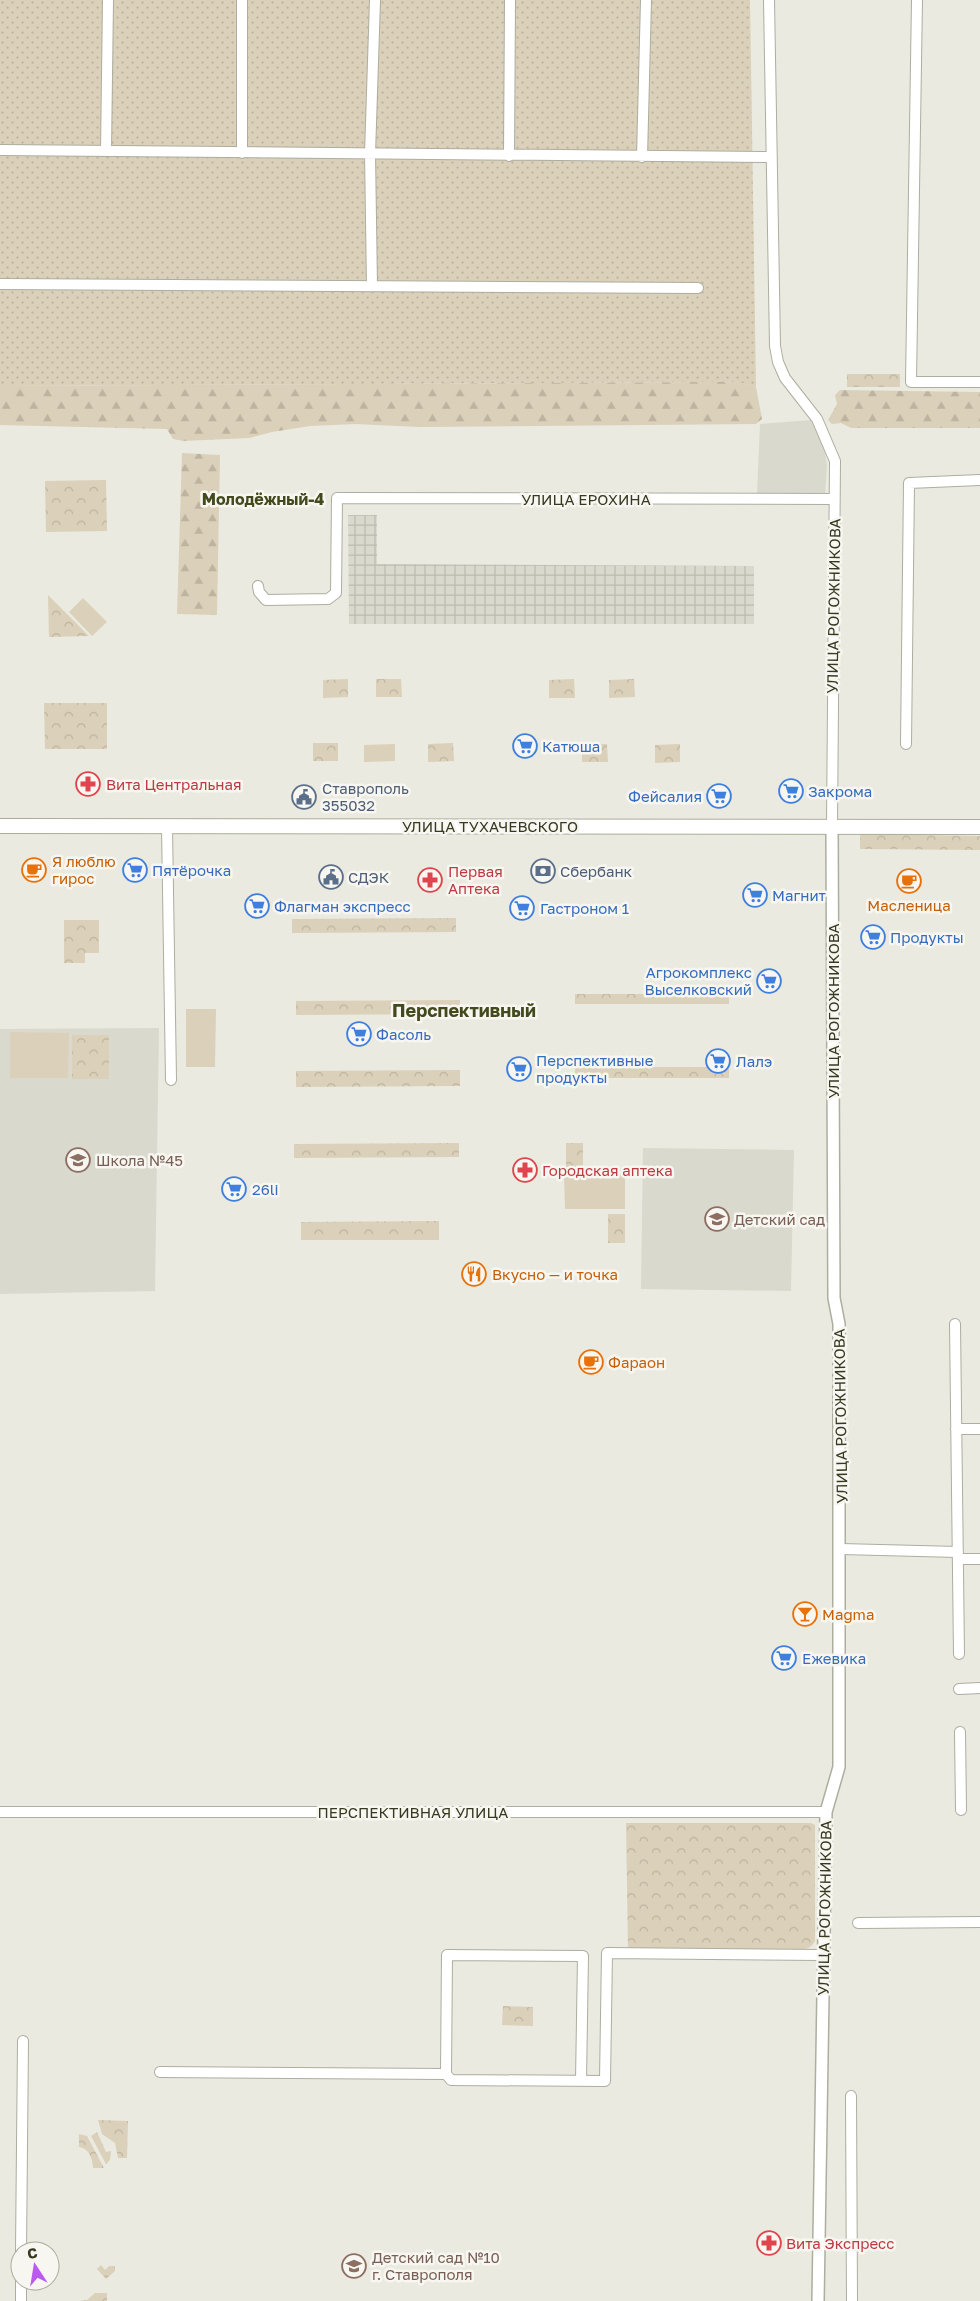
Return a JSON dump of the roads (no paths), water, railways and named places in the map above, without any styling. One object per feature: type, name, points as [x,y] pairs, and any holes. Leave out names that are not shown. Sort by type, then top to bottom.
[{"type":"main road","name":"УЛИЦА ТУХАЧЕВСКОГО","points":[[0,826],[980,827]]},
{"type":"street","points":[[106,151],[108,0]]},
{"type":"street","points":[[242,0],[242,152]]},
{"type":"street","points":[[372,286],[370,154],[375,0]]},
{"type":"street","points":[[509,156],[510,0]]},
{"type":"street","points":[[642,157],[646,0]]},
{"type":"street","name":"УЛИЦА РОГОЖНИКОВА","points":[[769,0],[775,346],[778,362],[785,378],[817,419],[835,461],[832,826],[834,1298],[839,1324],[841,1549],[839,1766],[826,1812],[822,1955],[818,2301]]},
{"type":"street","points":[[917,0],[911,382],[980,382]]},
{"type":"street","points":[[0,150],[771,157]]},
{"type":"street","points":[[0,284],[698,288]]},
{"type":"street","points":[[906,744],[910,482],[980,480]]},
{"type":"street","name":"УЛИЦА ЕРОХИНА","points":[[258,586],[259,592],[266,600],[328,599],[336,593],[337,498],[834,498]]},
{"type":"street","points":[[167,827],[171,1080]]},
{"type":"street","points":[[955,1324],[959,1654]]},
{"type":"street","points":[[956,1429],[980,1429]]},
{"type":"street","points":[[841,1549],[980,1559]]},
{"type":"street","points":[[959,1688],[980,1688]]},
{"type":"street","points":[[960,1732],[961,1810]]},
{"type":"street","name":"ПЕРСПЕКТИВНАЯ УЛИЦА","points":[[0,1812],[826,1812]]},
{"type":"street","points":[[858,1923],[980,1922]]},
{"type":"street","points":[[581,2081],[583,1956],[447,1955],[446,2074],[451,2080],[581,2081],[605,2081],[607,1953],[822,1955]]},
{"type":"street","points":[[21,2241],[23,2041]]},
{"type":"street","points":[[160,2072],[446,2074]]},
{"type":"street","points":[[852,2096],[852,2301]]},
{"type":"place","name":"Катюша","points":[[525,746]]},
{"type":"place","name":"Вита Центральная","points":[[88,784]]},
{"type":"place","name":"Закрома","points":[[791,791]]},
{"type":"place","name":"Фейсалия","points":[[719,796]]},
{"type":"place","name":"Ставрополь 355032","points":[[304,797]]},
{"type":"place","name":"Я люблю гирос","points":[[34,870]]},
{"type":"place","name":"Пятёрочка","points":[[135,870]]},
{"type":"place","name":"Сбербанк","points":[[543,871]]},
{"type":"place","name":"СДЭК","points":[[331,877]]},
{"type":"place","name":"Первая Аптека","points":[[430,880]]},
{"type":"place","name":"Масленица","points":[[909,881]]},
{"type":"place","name":"Магнит","points":[[755,895]]},
{"type":"place","name":"Флагман экспресс","points":[[257,906]]},
{"type":"place","name":"Гастроном 1","points":[[522,908]]},
{"type":"place","name":"Продукты","points":[[873,937]]},
{"type":"place","name":"Агрокомплекс Выселковский","points":[[769,981]]},
{"type":"place","name":"Фасоль","points":[[359,1034]]},
{"type":"place","name":"Лалэ","points":[[718,1061]]},
{"type":"place","name":"Перспективные продукты","points":[[519,1069]]},
{"type":"place","name":"Школа №45","points":[[78,1160]]},
{"type":"place","name":"Городская аптека","points":[[525,1170]]},
{"type":"place","name":"26li","points":[[234,1189]]},
{"type":"place","name":"Детский сад","points":[[717,1219]]},
{"type":"place","name":"Вкусно — и точка","points":[[474,1274]]},
{"type":"place","name":"Фараон","points":[[591,1362]]},
{"type":"place","name":"Magma","points":[[805,1614]]},
{"type":"place","name":"Ежевика","points":[[784,1658]]},
{"type":"place","name":"Вита Экспресс","points":[[769,2243]]},
{"type":"place","name":"Детский сад №10 г. Ставрополя","points":[[354,2266]]},
{"type":"district","name":"Молодёжный-4","points":[[263,499]]},
{"type":"district","name":"Перспективный","points":[[464,1010]]}]
